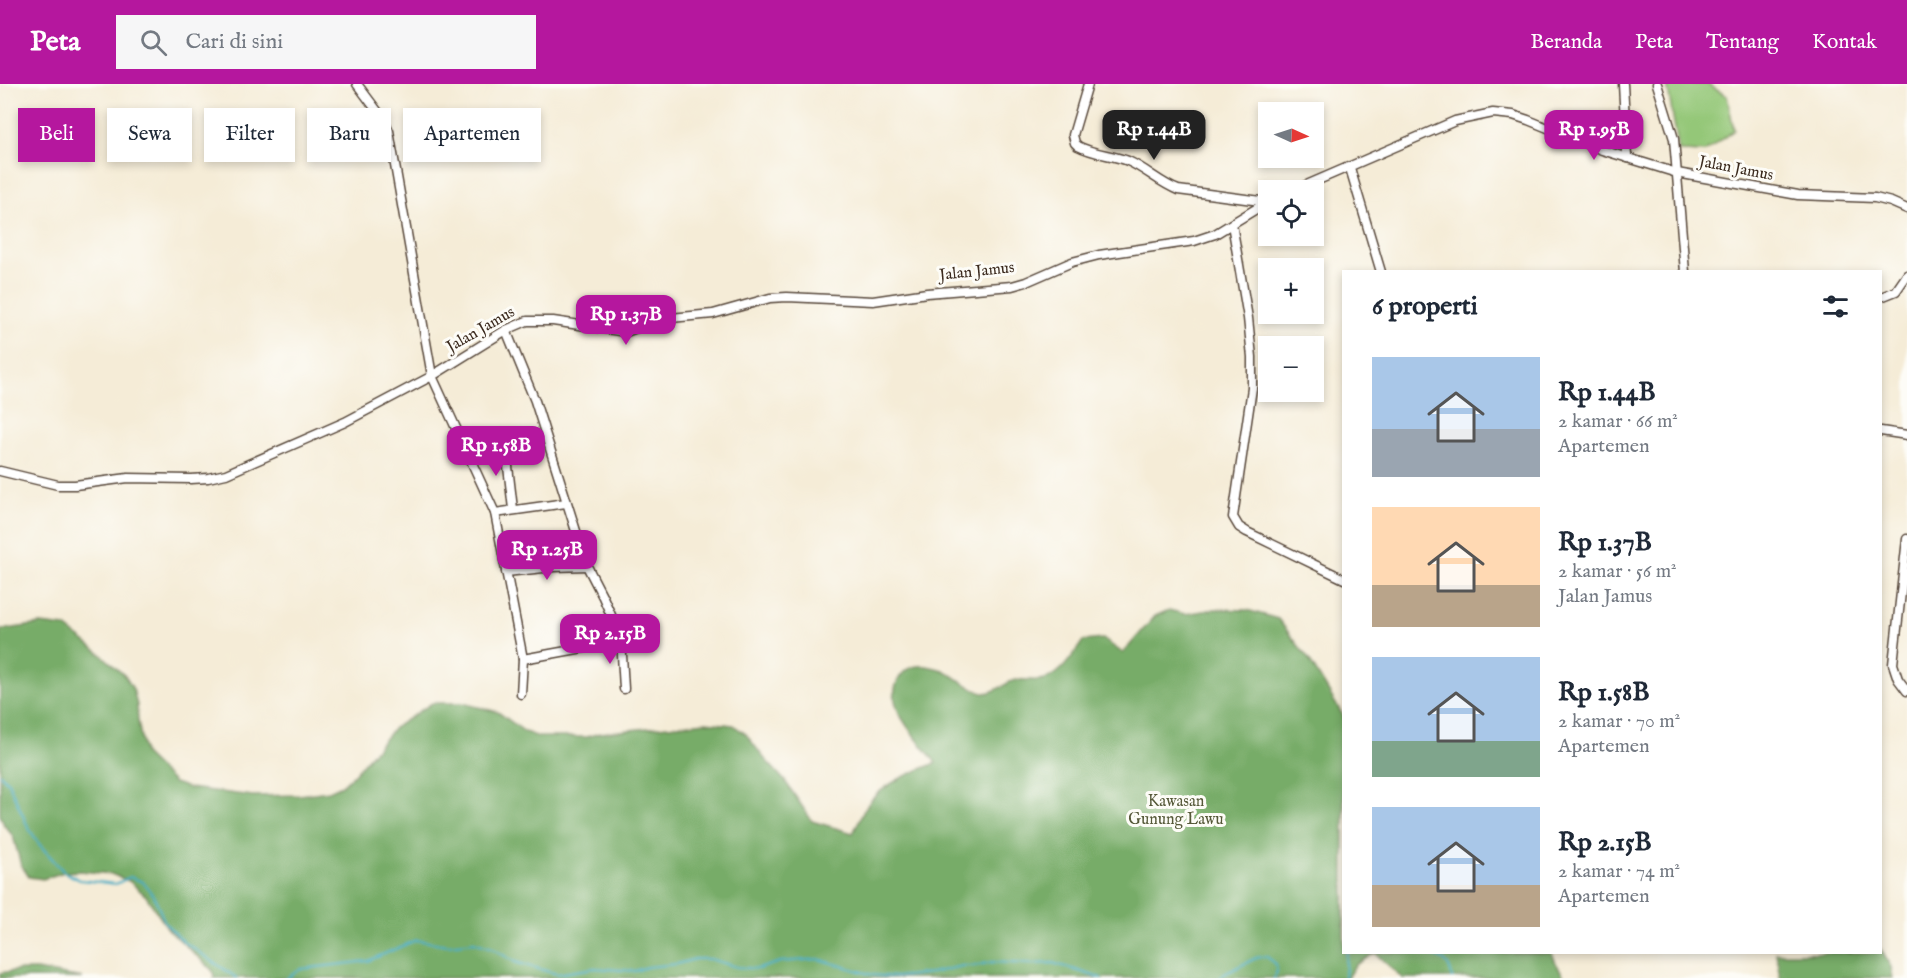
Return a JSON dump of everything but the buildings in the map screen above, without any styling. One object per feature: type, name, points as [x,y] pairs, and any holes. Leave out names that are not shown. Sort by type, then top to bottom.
[{"type":"street","points":[[357,84],[384,120],[389,131],[432,376],[495,513],[523,659],[521,694]]},
{"type":"street","points":[[1088,84],[1073,135],[1078,146],[1127,161],[1178,190],[1258,201]]},
{"type":"street","points":[[1623,84],[1627,159]]},
{"type":"street","points":[[1656,84],[1674,139],[1685,270]]},
{"type":"street","name":"Jalan Jamus","points":[[1320,180],[1455,121],[1493,113],[1513,115],[1627,159],[1677,173],[1798,195],[1875,198],[1907,209]]},
{"type":"street","points":[[1350,168],[1380,270]]},
{"type":"street","name":"Jalan Jamus","points":[[0,471],[58,485],[128,478],[208,478],[226,474],[345,422],[432,376],[519,323],[536,320],[626,333],[660,319],[713,314],[770,298],[873,301],[927,292],[1012,286],[1072,262],[1100,255],[1194,241],[1215,234],[1258,209]]},
{"type":"street","points":[[1232,224],[1248,318],[1252,367],[1249,417],[1233,518],[1239,527],[1247,532],[1342,578]]},
{"type":"street","points":[[1882,297],[1896,291],[1907,275]]},
{"type":"street","points":[[506,330],[535,401],[587,566],[621,638],[624,689]]},
{"type":"street","points":[[1882,431],[1907,435]]},
{"type":"street","points":[[470,459],[504,452],[507,458],[513,509]]},
{"type":"street","points":[[495,513],[566,502]]},
{"type":"street","points":[[1906,687],[1895,672],[1893,657],[1907,538]]},
{"type":"street","points":[[506,572],[587,566]]},
{"type":"street","points":[[523,659],[594,646],[621,638]]},
{"type":"green space","points":[[1667,84],[1707,84],[1727,96],[1734,130],[1705,152],[1679,151]]},
{"type":"green space","name":"Kawasan Gunung Lawu","points":[[1215,609],[1247,610],[1278,619],[1308,658],[1342,714],[1342,954],[1373,954],[1355,965],[1347,978],[213,978],[212,970],[168,929],[146,896],[129,881],[111,874],[80,871],[64,872],[43,879],[29,877],[21,865],[13,836],[4,825],[0,814],[0,630],[41,624],[65,627],[101,654],[125,676],[133,689],[144,754],[174,783],[189,788],[253,796],[299,795],[329,791],[342,785],[354,774],[394,728],[432,703],[462,703],[498,712],[525,732],[539,737],[586,737],[600,733],[706,722],[733,725],[746,734],[785,781],[812,821],[853,833],[866,807],[882,790],[899,779],[936,763],[911,732],[897,708],[894,696],[896,684],[908,669],[922,666],[943,670],[975,690],[987,693],[1012,681],[1040,680],[1054,675],[1065,665],[1083,641],[1103,639],[1123,653],[1155,616],[1169,610],[1185,614]]},
{"type":"green space","points":[[1882,952],[1891,967],[1893,978],[1780,978],[1776,954],[1882,954]]},
{"type":"green space","name":"Kawasan Gunung Lawu","points":[[1376,954],[1552,954],[1565,978],[1402,978]]},
{"type":"green space","points":[[36,970],[83,978],[0,978],[0,973]]},
{"type":"waterway","points":[[0,774],[8,782],[28,827],[39,844],[64,872],[80,880],[116,884],[130,877],[143,882],[155,898],[165,923],[184,942],[237,978]]},
{"type":"waterway","points":[[287,978],[301,969],[368,961],[416,940],[448,945],[474,942],[492,948],[515,962],[557,974],[594,968],[635,971],[695,959],[710,959],[737,967],[758,969],[780,962],[818,959],[873,975],[896,977],[992,962],[1053,963],[1101,978]]},
{"type":"waterway","points":[[1345,978],[1347,954]]},
{"type":"waterway","points":[[1429,954],[1446,963],[1452,978]]},
{"type":"waterway","points":[[1220,978],[1256,958],[1266,956],[1276,964],[1277,971],[1274,978]]}]
